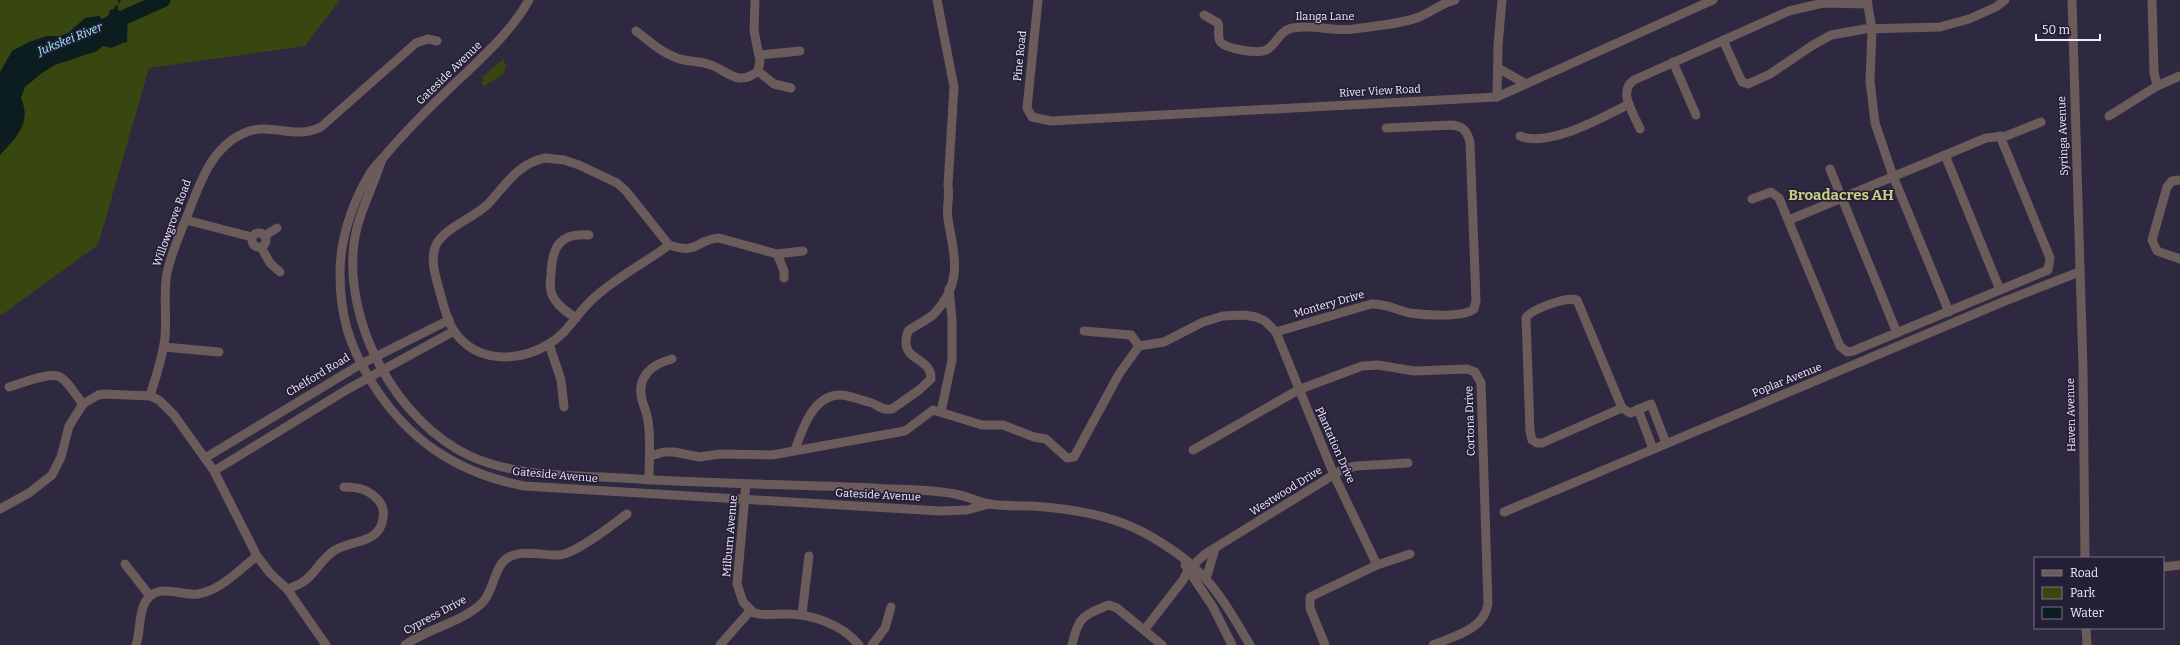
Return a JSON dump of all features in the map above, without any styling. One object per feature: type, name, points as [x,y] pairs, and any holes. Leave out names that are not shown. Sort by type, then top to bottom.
[{"type":"street","name":"Gateside Avenue","points":[[529,0],[513,26],[413,125],[370,173],[360,192],[343,244],[340,261],[343,316],[350,341],[370,379],[394,413],[413,433],[452,462],[485,477],[524,486],[940,511],[967,510],[989,504]]},
{"type":"street","points":[[636,31],[668,54],[678,59],[707,64],[733,77],[748,78],[758,71],[760,55],[754,31],[755,0]]},
{"type":"street","points":[[795,450],[802,427],[811,413],[827,398],[840,395],[857,398],[886,410],[892,409],[931,379],[931,374],[928,367],[910,355],[905,346],[908,332],[934,313],[949,290],[956,262],[947,215],[950,194],[948,185],[954,87],[937,0]]},
{"type":"street","name":"Pine Road","points":[[1029,114],[1027,102],[1038,0]]},
{"type":"street","name":"Ilanga Lane","points":[[1204,15],[1218,23],[1219,40],[1229,47],[1257,52],[1265,50],[1287,30],[1303,27],[1345,30],[1367,27],[1417,18],[1442,4],[1455,0]]},
{"type":"street","points":[[1497,97],[1498,45],[1502,0]]},
{"type":"street","name":"River View Road","points":[[1029,114],[1036,119],[1052,121],[1497,97],[1713,0]]},
{"type":"street","points":[[1723,40],[1741,80],[1746,84],[1770,74],[1807,48],[1828,37],[1853,30],[1940,27],[1975,16],[1996,7],[2005,0]]},
{"type":"street","name":"Syringa Avenue","points":[[2072,0],[2078,272]]},
{"type":"street","points":[[2152,0],[2154,72],[2157,86]]},
{"type":"street","points":[[1640,129],[1626,94],[1630,83],[1771,18],[1809,6],[1844,2],[1868,2],[1872,30],[1870,72],[1871,101],[1880,142],[1949,312]]},
{"type":"street","name":"Willowgrove Road","points":[[150,396],[164,347],[165,282],[174,248],[204,174],[234,138],[261,128],[297,133],[313,131],[328,122],[365,86],[416,43],[428,39],[437,41]]},
{"type":"street","points":[[760,55],[800,51]]},
{"type":"street","points":[[1673,62],[1696,115]]},
{"type":"street","points":[[1498,68],[1526,84]]},
{"type":"street","points":[[758,71],[774,84],[791,88]]},
{"type":"street","points":[[2109,116],[2157,86],[2180,76]]},
{"type":"street","points":[[1520,136],[1535,140],[1560,134],[1629,104]]},
{"type":"street","points":[[1789,220],[1986,138],[2013,134],[2041,122]]},
{"type":"street","name":"Montery Drive","points":[[1276,332],[1371,304],[1385,305],[1420,314],[1464,314],[1474,309],[1476,300],[1474,236],[1470,142],[1468,134],[1460,126],[1452,125],[1386,128]]},
{"type":"street","points":[[1752,199],[1767,193],[1774,193],[1779,198],[1843,349],[1847,352],[1854,351],[2044,273],[2048,270],[2051,263],[2047,249],[2000,136]]},
{"type":"street","points":[[1945,155],[2000,290]]},
{"type":"street","points":[[669,245],[599,293],[585,306],[576,318],[548,344],[509,357],[488,356],[470,347],[454,331],[448,320],[435,276],[434,255],[436,246],[446,233],[485,207],[518,170],[534,161],[545,158],[564,160],[601,174],[617,183],[626,191],[669,245],[689,250],[712,238],[719,238],[777,254],[803,251]]},
{"type":"street","name":"Gateside Avenue","points":[[382,159],[359,216],[353,252],[352,272],[356,306],[360,322],[384,371],[403,402],[426,426],[441,438],[470,456],[505,467],[539,473],[649,480],[746,484],[798,484],[940,492],[967,496],[989,504],[1073,510],[1110,519],[1147,535],[1182,559],[1206,579],[1250,645]]},
{"type":"street","points":[[1830,169],[1897,333]]},
{"type":"street","points":[[2180,180],[2172,182],[2167,188],[2152,240],[2157,251],[2180,259]]},
{"type":"street","points":[[186,220],[252,238]]},
{"type":"street","points":[[264,236],[277,228]]},
{"type":"street","points":[[252,238],[257,233],[264,236]]},
{"type":"street","points":[[576,318],[561,308],[551,292],[551,265],[556,246],[561,241],[573,234],[589,235]]},
{"type":"street","points":[[260,247],[265,244],[264,236]]},
{"type":"street","points":[[252,238],[253,245],[260,247],[270,263],[280,272]]},
{"type":"street","points":[[777,254],[784,271],[784,278]]},
{"type":"street","name":"Poplar Avenue","points":[[1504,512],[2078,272]]},
{"type":"street","name":"Haven Avenue","points":[[2078,272],[2083,375],[2085,557]]},
{"type":"street","points":[[941,412],[952,360],[952,319],[949,290]]},
{"type":"street","points":[[1622,408],[1542,443],[1537,443],[1532,440],[1530,430],[1526,318],[1528,314],[1535,310],[1570,298],[1575,298],[1579,302],[1622,408],[1630,412],[1651,404],[1666,443]]},
{"type":"street","points":[[650,456],[664,452],[674,452],[699,457],[720,454],[772,455],[905,431],[933,410],[982,425],[1004,425],[1016,428],[1034,437],[1046,439],[1067,458],[1074,456],[1119,374],[1139,346],[1164,342],[1203,322],[1229,315],[1244,314],[1256,317],[1265,321],[1276,332]]},
{"type":"street","name":"Chelford Road","points":[[205,458],[361,364],[448,320]]},
{"type":"street","points":[[214,471],[348,389],[370,379],[454,331]]},
{"type":"street","points":[[1084,331],[1124,333],[1131,335],[1139,346]]},
{"type":"street","name":"Plantation Drive","points":[[1276,332],[1298,390],[1334,475],[1377,565]]},
{"type":"street","points":[[548,344],[561,380],[564,407]]},
{"type":"street","points":[[398,346],[404,359]]},
{"type":"street","points":[[164,347],[219,352]]},
{"type":"street","points":[[649,480],[650,456],[648,421],[642,400],[642,382],[644,374],[659,362],[672,359]]},
{"type":"street","name":"Cortona Drive","points":[[1193,450],[1298,390],[1370,364],[1414,371],[1467,370],[1475,372],[1480,378],[1488,596],[1487,613],[1484,619],[1474,627],[1433,645]]},
{"type":"street","points":[[9,387],[38,378],[55,375],[63,380],[83,404]]},
{"type":"street","points":[[0,509],[29,493],[52,475],[61,457],[71,422],[83,404],[90,399],[106,394],[150,396],[159,400],[174,415],[205,458],[214,471],[257,556],[270,573],[287,589],[326,645]]},
{"type":"street","points":[[1638,409],[1654,448]]},
{"type":"street","name":"Westwood Drive","points":[[1190,567],[1205,554],[1343,469],[1356,466],[1408,463]]},
{"type":"street","name":"Milburn Avenue","points":[[746,484],[737,584],[744,602],[750,611]]},
{"type":"street","points":[[287,589],[304,583],[336,550],[368,539],[380,528],[384,513],[381,504],[375,496],[366,490],[344,487]]},
{"type":"street","name":"Cypress Drive","points":[[405,645],[420,635],[470,611],[481,604],[491,591],[500,565],[509,557],[526,553],[567,553],[627,514]]},
{"type":"street","points":[[1206,579],[1215,549]]},
{"type":"street","points":[[1326,645],[1310,608],[1310,597],[1377,565],[1410,554]]},
{"type":"street","points":[[136,645],[143,608],[150,596],[162,592],[191,594],[206,592],[257,556]]},
{"type":"street","points":[[802,614],[809,556]]},
{"type":"street","points":[[125,564],[150,596]]},
{"type":"street","points":[[2164,567],[2180,565]]},
{"type":"street","name":"Gateside Avenue","points":[[1190,567],[1213,607],[1232,645]]},
{"type":"street","points":[[1145,629],[1183,580],[1190,567]]},
{"type":"street","points":[[1072,645],[1077,624],[1083,618],[1109,605],[1117,608],[1145,629],[1162,645]]},
{"type":"street","points":[[872,645],[885,628],[891,607]]},
{"type":"street","points":[[720,645],[750,611],[758,614],[802,614],[829,623],[843,631],[859,645]]},
{"type":"street","points":[[2086,629],[2087,645]]},
{"type":"green space","points":[[0,0],[340,0],[305,46],[149,68],[98,245],[0,316]]},
{"type":"green space","points":[[502,60],[504,60],[506,67],[504,70],[505,73],[484,86],[481,82],[484,80],[482,77]]},
{"type":"water","points":[[118,5],[117,8],[120,12],[128,12],[127,43],[125,42],[111,48],[103,46],[97,51],[55,65],[42,73],[25,87],[21,98],[25,115],[21,130],[0,155],[0,72],[12,51],[29,42],[47,36],[60,36],[68,33],[85,18],[99,16],[102,19],[108,16],[110,10],[114,9],[115,6]]},
{"type":"waterway","name":"Jukskei River","points":[[109,24],[163,0]]},
{"type":"district","name":"Broadacres AH","points":[[1841,195]]}]
